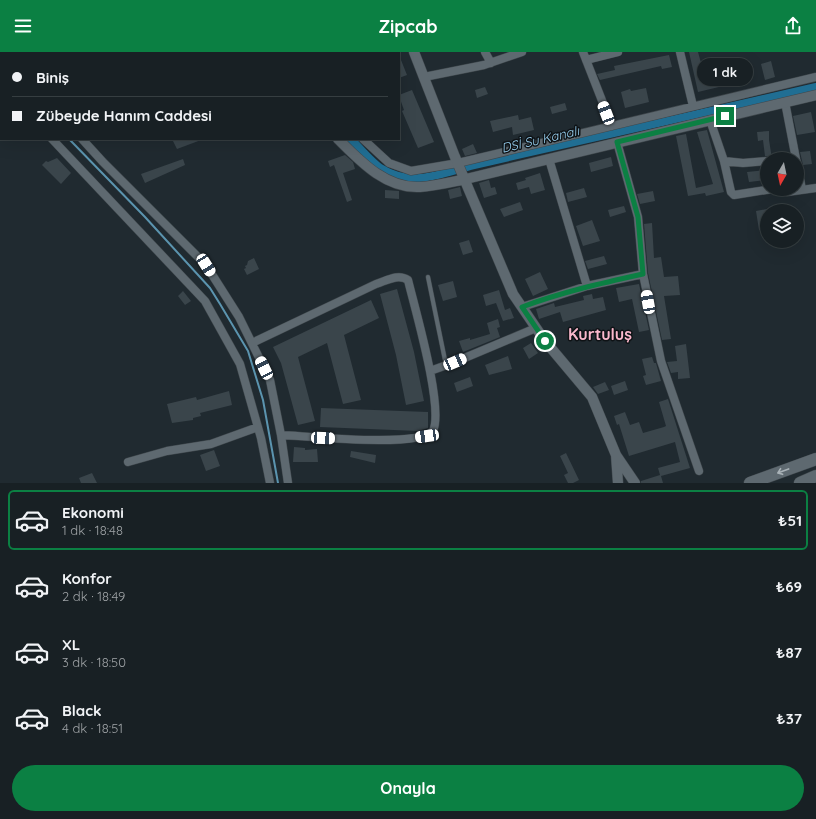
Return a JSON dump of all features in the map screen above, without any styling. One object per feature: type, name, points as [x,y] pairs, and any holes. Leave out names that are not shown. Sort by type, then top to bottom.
[{"type":"main road","points":[[750,483],[816,459]]},
{"type":"main road","points":[[800,483],[816,476]]},
{"type":"street","points":[[414,52],[458,163],[513,294],[545,341],[592,397],[616,455],[636,483]]},
{"type":"street","points":[[485,52],[491,63]]},
{"type":"street","points":[[424,77],[491,63],[522,52]]},
{"type":"street","points":[[612,126],[584,56],[618,52]]},
{"type":"street","points":[[680,52],[693,106]]},
{"type":"street","points":[[364,140],[389,163],[411,171],[458,163],[816,77]]},
{"type":"street","points":[[339,140],[366,167],[399,185],[419,187],[466,179],[816,95]]},
{"type":"street","points":[[785,102],[795,152]]},
{"type":"street","points":[[710,120],[724,161],[731,192],[734,195],[760,191]]},
{"type":"street","points":[[53,140],[205,301],[240,364],[258,427],[270,483]]},
{"type":"street","points":[[83,140],[206,265],[239,317],[270,380],[281,435],[288,483]]},
{"type":"street","points":[[617,142],[638,217],[643,274],[665,376],[699,471]]},
{"type":"street","points":[[549,159],[587,286]]},
{"type":"street","points":[[724,161],[743,163],[760,162]]},
{"type":"street","points":[[804,190],[816,188]]},
{"type":"street","points":[[522,307],[587,286],[643,274]]},
{"type":"street","points":[[252,343],[376,284],[400,277],[408,280],[430,371],[436,418],[433,431],[427,436],[365,440],[281,435]]},
{"type":"street","points":[[430,371],[536,328]]},
{"type":"street","points":[[128,462],[167,451],[211,444],[258,427]]},
{"type":"street","points":[[616,455],[618,483]]},
{"type":"lane","points":[[428,278],[446,365]]},
{"type":"building","points":[[689,52],[698,52],[704,74],[719,70],[723,86],[698,92]]},
{"type":"building","points":[[669,55],[672,67],[662,69],[661,66],[600,80],[597,74],[615,70],[614,66]]},
{"type":"building","points":[[400,58],[407,75],[400,78]]},
{"type":"building","points":[[771,61],[775,77],[765,80],[761,64]]},
{"type":"building","points":[[485,87],[488,94],[477,98],[475,90]]},
{"type":"building","points":[[646,88],[649,102],[625,108],[621,92],[630,89],[631,91]]},
{"type":"building","points":[[412,90],[434,142],[418,148],[402,111],[404,110],[400,95]]},
{"type":"building","points":[[565,103],[567,110],[552,114],[550,107]]},
{"type":"building","points":[[811,112],[815,132],[797,135],[793,116]]},
{"type":"building","points":[[518,115],[519,120],[531,117],[534,130],[513,135],[512,127],[493,132],[490,121]]},
{"type":"building","points":[[707,130],[724,192],[706,196],[705,193],[688,196],[676,136],[686,134],[696,188],[713,184],[697,132]]},
{"type":"building","points":[[769,131],[771,152],[764,152],[763,140],[758,141],[757,132]]},
{"type":"building","points":[[172,140],[201,140],[177,149]]},
{"type":"building","points":[[473,144],[477,153],[465,156],[462,149]]},
{"type":"building","points":[[810,151],[812,164],[804,165],[804,152],[800,152]]},
{"type":"building","points":[[345,155],[353,162],[355,169],[343,173],[352,200],[347,202],[334,165],[330,167],[328,161]]},
{"type":"building","points":[[611,157],[613,166],[591,172],[589,163]]},
{"type":"building","points":[[57,158],[71,173],[61,184],[42,165],[46,161],[48,162]]},
{"type":"building","points":[[183,159],[185,165],[145,183],[141,174]]},
{"type":"building","points":[[760,171],[760,181],[749,182],[747,172]]},
{"type":"building","points":[[540,173],[545,190],[531,194],[529,187],[518,190],[516,183]]},
{"type":"building","points":[[489,180],[491,188],[495,187],[497,194],[484,198],[479,183]]},
{"type":"building","points":[[460,187],[462,196],[450,199],[448,190]]},
{"type":"building","points":[[584,188],[587,197],[568,202],[566,193]]},
{"type":"building","points":[[385,190],[399,191],[399,199],[385,198]]},
{"type":"building","points":[[653,191],[655,201],[640,204],[637,194]]},
{"type":"building","points":[[520,202],[523,210],[504,217],[500,209]]},
{"type":"building","points":[[624,206],[626,212],[610,217],[608,210]]},
{"type":"building","points":[[760,210],[760,230],[759,230],[756,211]]},
{"type":"building","points":[[592,220],[600,241],[583,246],[576,226]]},
{"type":"building","points":[[652,223],[654,258],[661,257],[664,277],[678,276],[680,295],[664,296],[671,339],[662,340],[648,273],[644,224]]},
{"type":"building","points":[[469,240],[473,252],[463,255],[459,243]]},
{"type":"building","points":[[604,256],[607,264],[588,269],[585,261]]},
{"type":"building","points":[[254,258],[259,269],[247,275],[244,269],[246,268],[245,266],[247,265],[248,261]]},
{"type":"building","points":[[540,272],[548,289],[533,296],[525,279]]},
{"type":"building","points":[[453,281],[457,297],[443,301],[438,285]]},
{"type":"building","points":[[639,284],[649,330],[639,332],[632,299],[619,302],[616,288]]},
{"type":"building","points":[[397,289],[414,352],[424,401],[406,405],[396,355],[380,294]]},
{"type":"building","points":[[499,290],[505,310],[510,308],[514,318],[503,321],[496,303],[486,306],[483,295]]},
{"type":"building","points":[[183,291],[191,301],[185,305],[178,296]]},
{"type":"building","points":[[592,294],[593,299],[603,297],[606,310],[563,322],[560,312],[539,319],[536,309],[554,303],[555,307],[584,300],[583,296]]},
{"type":"building","points":[[371,300],[379,318],[344,335],[361,400],[343,404],[327,343],[298,357],[315,421],[298,425],[281,363],[273,347]]},
{"type":"building","points":[[498,319],[500,327],[497,328],[500,337],[463,352],[459,341],[470,338],[470,340],[490,334],[487,323]]},
{"type":"building","points":[[531,343],[538,353],[529,359],[523,348]]},
{"type":"building","points":[[686,344],[690,378],[678,379],[678,372],[671,373],[667,362],[677,361],[675,346]]},
{"type":"building","points":[[508,356],[512,369],[489,375],[485,365]]},
{"type":"building","points":[[652,357],[654,363],[656,363],[661,381],[646,385],[643,376],[646,375],[642,359]]},
{"type":"building","points":[[470,377],[473,386],[457,392],[454,383]]},
{"type":"building","points":[[625,381],[628,390],[614,395],[611,386]]},
{"type":"building","points":[[605,382],[609,390],[598,394],[593,387]]},
{"type":"building","points":[[229,391],[232,405],[200,413],[201,416],[193,418],[193,420],[172,423],[167,404],[196,397],[197,400]]},
{"type":"building","points":[[668,399],[690,468],[661,476],[663,483],[641,483],[641,481],[660,475],[658,468],[680,462],[675,442],[629,456],[619,424],[617,425],[614,416],[625,412],[630,425],[639,422],[643,433],[664,427],[666,426],[659,402]]},
{"type":"building","points":[[321,408],[428,412],[428,428],[418,431],[320,427]]},
{"type":"building","points":[[294,447],[305,448],[305,450],[317,449],[318,462],[293,462]]},
{"type":"building","points":[[214,450],[220,466],[206,471],[200,455]]},
{"type":"building","points":[[351,451],[376,455],[375,463],[350,457]]},
{"type":"building","points":[[566,453],[579,480],[573,483],[568,483],[564,475],[568,473],[560,456]]},
{"type":"building","points":[[92,473],[97,483],[81,483],[79,478]]},
{"type":"waterway","name":"DSİ Su Kanalı","points":[[352,140],[378,166],[394,175],[405,178],[428,177],[474,165],[816,87]]},
{"type":"waterway","points":[[70,140],[145,217],[210,288],[220,304],[248,351],[263,400],[278,483]]},
{"type":"district","name":"Kurtuluş","points":[[600,334]]},
{"type":"route","points":[[545,341],[522,307],[587,286],[643,274],[638,217],[617,142],[725,116]]}]
